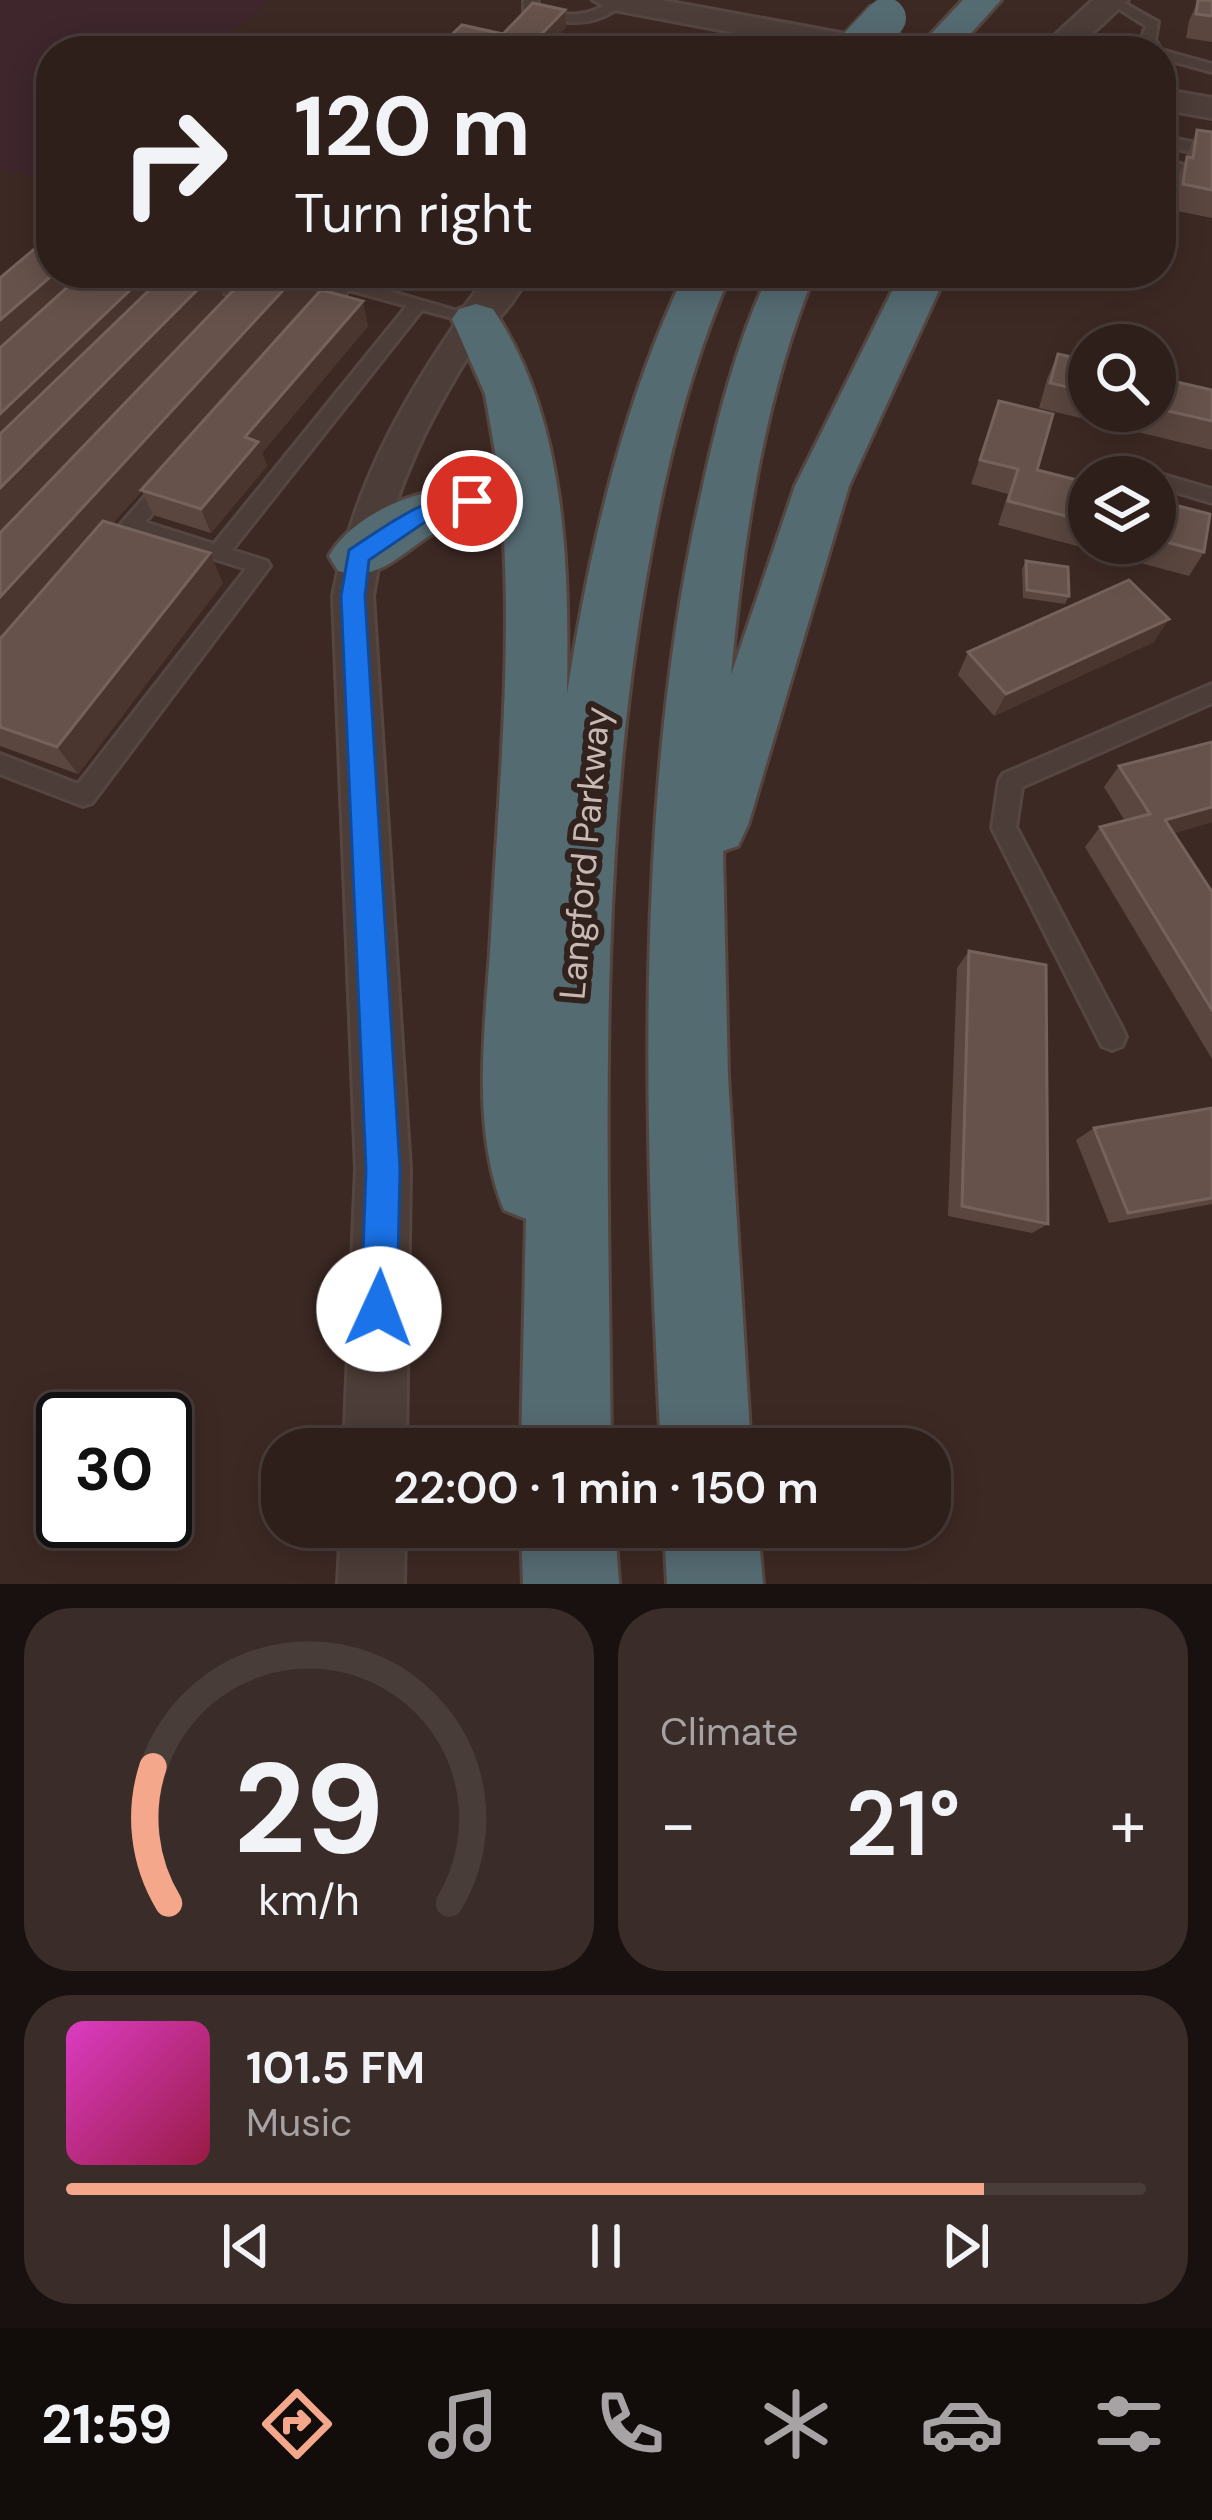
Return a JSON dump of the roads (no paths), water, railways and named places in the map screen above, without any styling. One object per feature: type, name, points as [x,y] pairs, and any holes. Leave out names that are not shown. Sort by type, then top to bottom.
[{"type":"highway","points":[[948,36],[983,0]]},
{"type":"highway","name":"Langford Parkway","points":[[563,1428],[572,957],[602,638],[650,427],[702,288]]},
{"type":"highway","points":[[705,1428],[686,920],[692,752],[710,584],[755,380],[787,288]]},
{"type":"highway","points":[[686,920],[741,732],[822,487],[917,288]]},
{"type":"highway","points":[[476,319],[510,394],[527,473],[532,531],[538,621],[522,1070],[561,1428]]},
{"type":"highway","points":[[358,556],[447,502],[472,501],[496,508],[532,531]]},
{"type":"highway","points":[[569,1548],[571,1584]]},
{"type":"highway","points":[[713,1548],[716,1584]]},
{"type":"street","points":[[614,1],[892,23]]},
{"type":"street","points":[[1071,36],[1111,1]]},
{"type":"street","points":[[696,36],[723,10]]},
{"type":"street","points":[[1176,102],[1212,108]]},
{"type":"street","points":[[376,1428],[383,1169],[352,641],[358,556],[389,459],[421,397],[500,288]]},
{"type":"street","points":[[371,1584],[372,1548]]},
{"type":"lane","points":[[531,0],[529,10],[581,20],[604,14],[614,1]]},
{"type":"lane","points":[[1111,1],[1153,25],[1149,36]]},
{"type":"lane","points":[[1176,57],[1212,68]]},
{"type":"lane","points":[[1176,144],[1212,151]]},
{"type":"lane","points":[[1176,167],[1184,169]]},
{"type":"lane","points":[[175,296],[182,288]]},
{"type":"lane","points":[[220,288],[250,296],[234,312]]},
{"type":"lane","points":[[300,335],[342,288]]},
{"type":"lane","points":[[378,288],[476,319]]},
{"type":"lane","points":[[218,553],[418,303]]},
{"type":"lane","points":[[87,574],[192,456]]},
{"type":"lane","points":[[1176,485],[1212,496]]},
{"type":"lane","points":[[0,764],[82,796],[260,566],[131,524]]},
{"type":"lane","points":[[1112,1037],[1004,829],[1011,781],[1212,693]]}]
